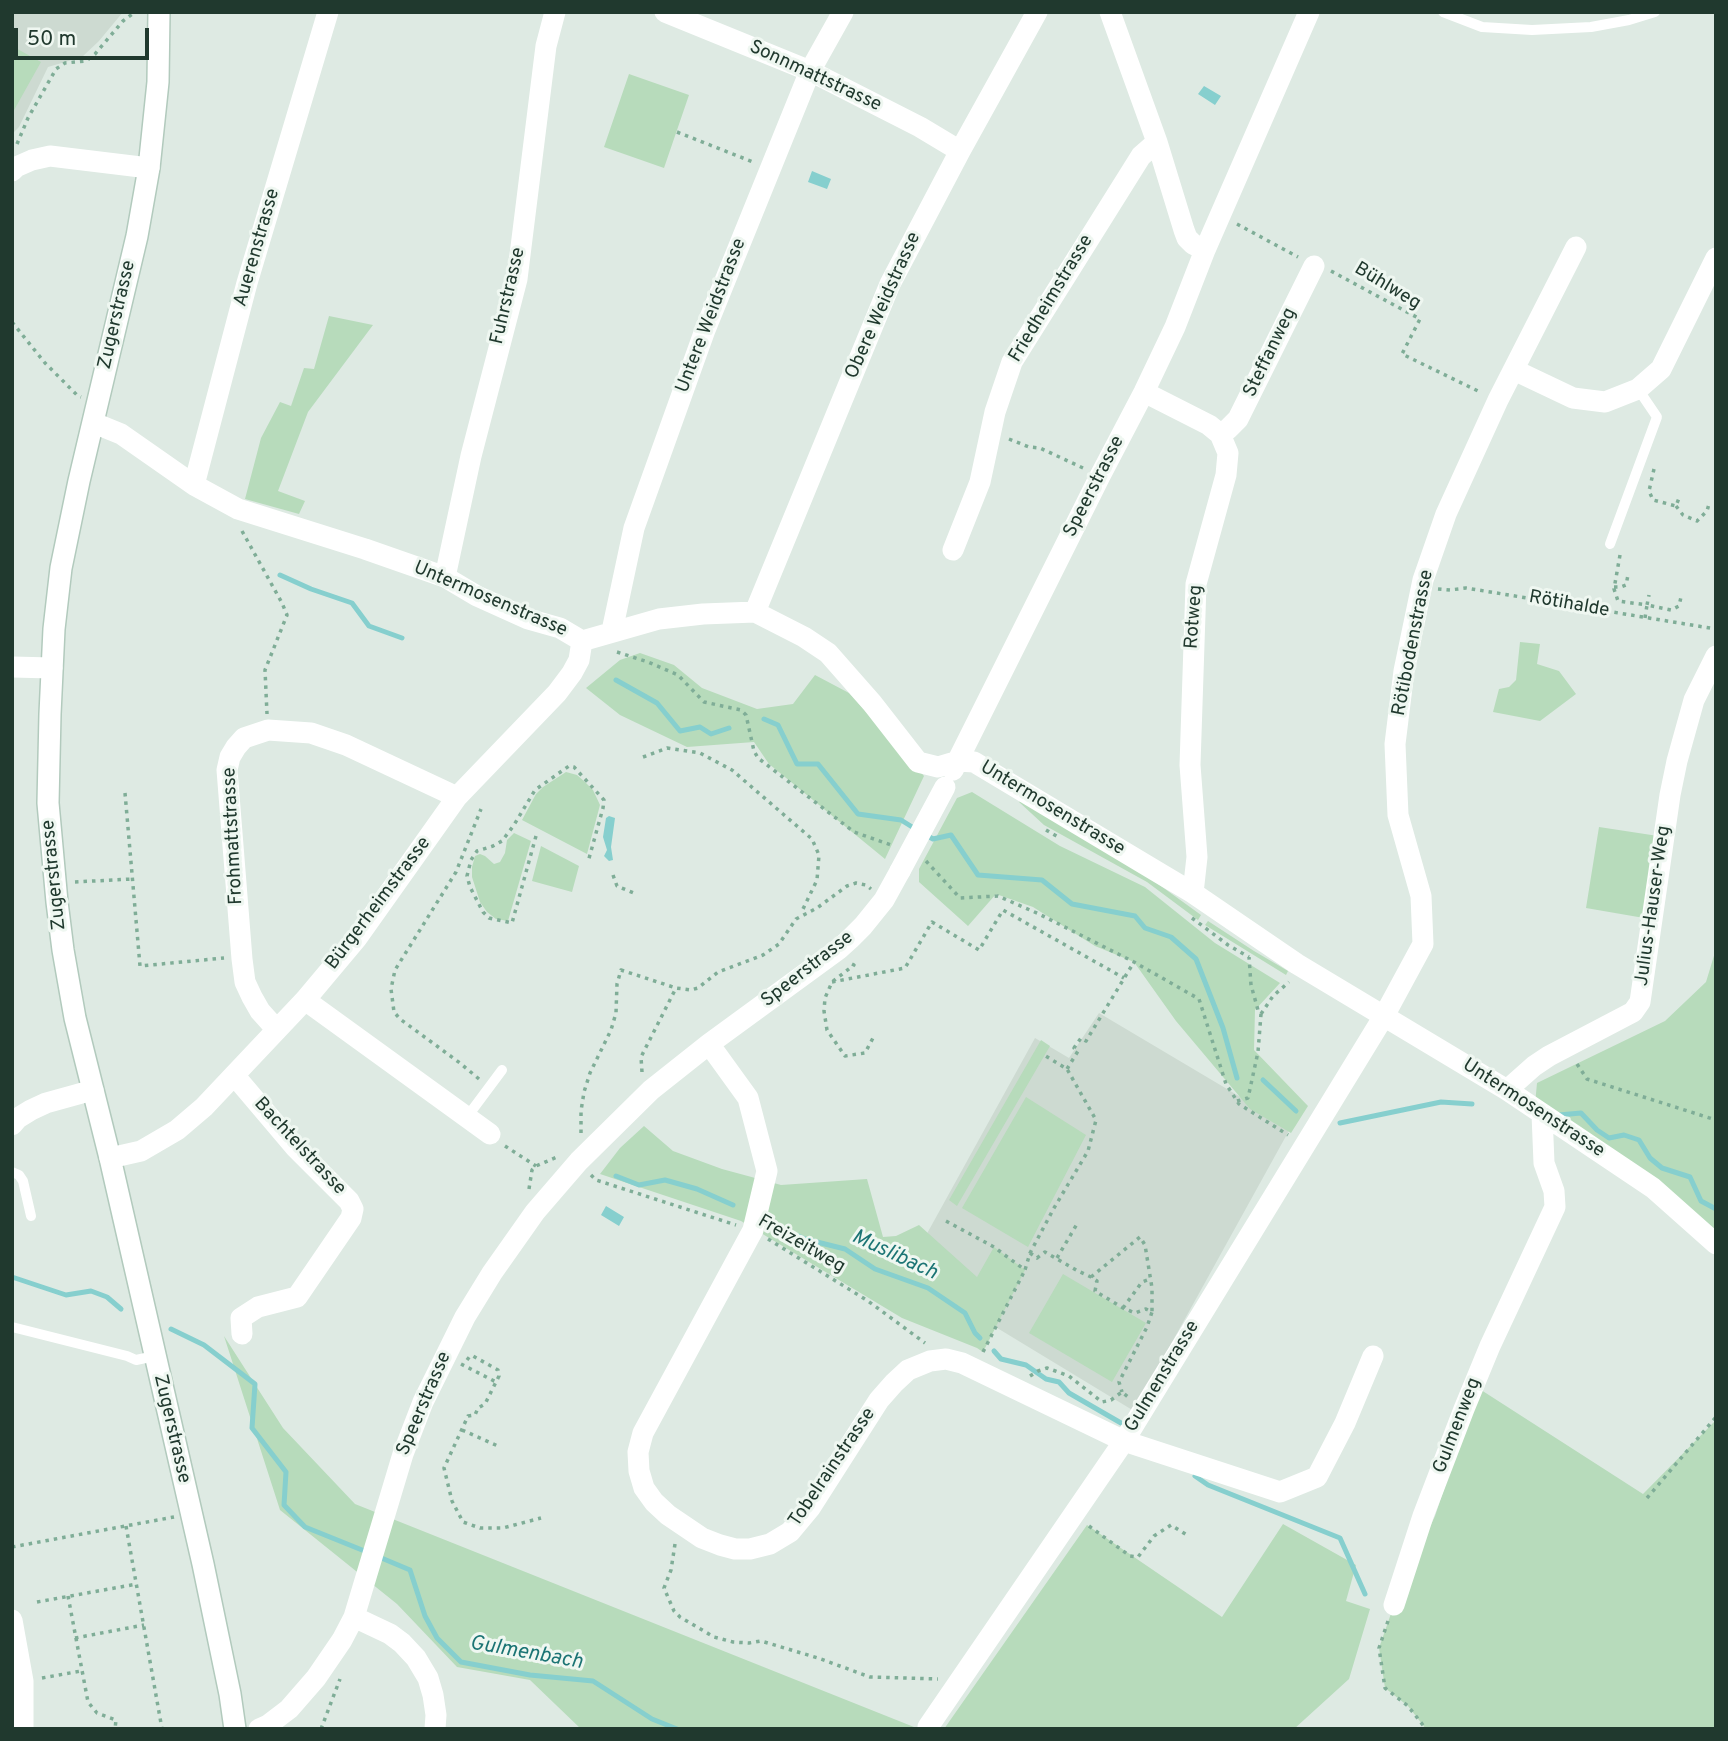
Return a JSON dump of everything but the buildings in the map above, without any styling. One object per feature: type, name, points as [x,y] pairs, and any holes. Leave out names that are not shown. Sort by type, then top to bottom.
[{"type":"street","name":"Zugerstrasse","points":[[159,12],[158,82],[149,168],[137,236],[61,568],[54,629],[48,803],[63,950],[75,1018],[191,1512],[218,1633],[235,1729]]},
{"type":"street","name":"Auerenstrasse","points":[[194,485],[247,283],[328,12]]},
{"type":"street","name":"Fuhrstrasse","points":[[445,577],[471,456],[517,279],[546,46],[555,12]]},
{"type":"street","name":"Sonnmattstrasse","points":[[665,12],[810,71],[960,150]]},
{"type":"street","name":"Untere Weidstrasse","points":[[614,641],[634,528],[705,330],[810,71],[843,12]]},
{"type":"street","name":"Obere Weidstrasse","points":[[755,612],[890,284],[960,150],[1037,12]]},
{"type":"street","points":[[1110,12],[1157,142],[1187,239],[1205,250]]},
{"type":"street","name":"Speerstrasse","points":[[259,1729],[289,1709],[330,1659],[354,1617],[403,1454],[423,1402],[465,1317],[535,1212],[593,1147],[651,1090],[839,949],[863,926],[884,900],[945,787],[1144,392],[1175,327],[1205,250],[1309,12]]},
{"type":"street","name":"Friedheimstrasse","points":[[953,550],[980,482],[995,412],[1012,362],[1141,156],[1157,142]]},
{"type":"street","points":[[14,169],[32,160],[50,156],[149,168]]},
{"type":"street","name":"Rötibodenstrasse","points":[[1384,1016],[1423,944],[1421,896],[1398,815],[1395,744],[1404,671],[1421,587],[1446,514],[1498,400],[1576,247]]},
{"type":"street","points":[[1514,370],[1573,398],[1605,402],[1637,389],[1661,369],[1716,258]]},
{"type":"street","name":"Steffanweg","points":[[1220,434],[1238,419],[1322,270]]},
{"type":"street","points":[[1144,392],[1209,425],[1220,434]]},
{"type":"street","name":"Untermosenstrasse","points":[[93,423],[121,434],[194,485],[237,509],[445,577],[477,596],[528,619],[559,628],[582,641],[614,641],[659,619],[755,612],[804,637],[828,653],[918,762],[938,768],[958,761],[974,762],[1193,893],[1297,964],[1507,1090],[1653,1188],[1716,1244]]},
{"type":"street","name":"Rotweg","points":[[1193,893],[1197,857],[1190,765],[1196,584],[1226,475],[1228,453],[1220,434]]},
{"type":"street","name":"Bürgerheimstrasse","points":[[110,1158],[141,1151],[177,1130],[204,1107],[305,1000],[357,938],[457,797],[557,693],[579,660],[582,641]]},
{"type":"street","name":"Julius-Hauser-Weg","points":[[1507,1090],[1549,1056],[1633,1012],[1640,1002],[1676,761],[1694,699],[1716,656]]},
{"type":"street","points":[[12,667],[52,668]]},
{"type":"street","points":[[268,730],[311,733],[346,745],[457,797]]},
{"type":"street","name":"Frohmattstrasse","points":[[268,730],[244,738],[230,757],[227,770],[246,982],[260,1011],[277,1030]]},
{"type":"street","points":[[305,1000],[490,1134]]},
{"type":"street","name":"Gulmenstrasse","points":[[928,1727],[1124,1441],[1384,1016]]},
{"type":"street","name":"Tobelrainstrasse","points":[[709,1044],[748,1098],[767,1171],[753,1230],[643,1433],[638,1452],[639,1471],[654,1503],[683,1526],[720,1545],[750,1549],[770,1544],[790,1532],[810,1508],[879,1400],[894,1382],[908,1370],[930,1361],[946,1359]]},
{"type":"street","name":"Bachtelstrasse","points":[[234,1075],[295,1147],[349,1201],[353,1209],[351,1218],[297,1297],[258,1307],[241,1318],[242,1334]]},
{"type":"street","points":[[12,1125],[18,1118],[46,1103],[93,1090]]},
{"type":"street","name":"Gulmenweg","points":[[1394,1605],[1423,1517],[1469,1396],[1555,1207],[1554,1191],[1544,1163],[1542,1114]]},
{"type":"street","points":[[946,1359],[962,1363],[1124,1441],[1280,1492],[1317,1477],[1345,1423],[1373,1356]]},
{"type":"street","points":[[354,1617],[390,1634],[416,1658],[428,1678],[433,1695],[435,1729]]},
{"type":"street","points":[[12,1620],[23,1681],[23,1729]]},
{"type":"lane","points":[[1443,12],[1482,27],[1532,30],[1591,27],[1655,12]]},
{"type":"lane","points":[[1610,544],[1657,417],[1637,389]]},
{"type":"lane","points":[[467,1117],[502,1070]]},
{"type":"lane","points":[[12,1172],[19,1175],[23,1181],[31,1216]]},
{"type":"lane","points":[[12,1326],[136,1360],[155,1356]]},
{"type":"path","points":[[14,169],[15,149],[56,69],[65,63],[86,61],[123,21],[135,12]]},
{"type":"path","points":[[677,132],[758,164],[766,177]]},
{"type":"path","points":[[1238,224],[1322,270]]},
{"type":"path","name":"Bühlweg","points":[[1322,270],[1331,271],[1420,319],[1402,354],[1498,400]]},
{"type":"path","points":[[12,322],[45,363],[81,397]]},
{"type":"path","points":[[1013,441],[1041,448],[1100,476]]},
{"type":"path","points":[[1644,454],[1655,467],[1648,491],[1653,500],[1676,506],[1683,516],[1697,521],[1707,511],[1709,504]]},
{"type":"path","points":[[1676,506],[1679,498]]},
{"type":"path","points":[[237,509],[237,522],[287,615],[265,670],[268,730]]},
{"type":"path","name":"Rötihalde","points":[[1610,544],[1621,552],[1614,587],[1618,601],[1671,610],[1679,606],[1681,597]]},
{"type":"path","name":"Rötihalde","points":[[1614,587],[1621,587],[1627,582],[1628,575]]},
{"type":"path","name":"Rötihalde","points":[[1421,587],[1450,590],[1466,587],[1716,629]]},
{"type":"path","points":[[1645,618],[1649,595]]},
{"type":"path","points":[[614,641],[648,662],[678,675],[704,702],[741,710],[746,715],[758,758],[854,832],[893,846]]},
{"type":"path","points":[[643,757],[667,748],[700,753],[732,770],[812,839],[818,855],[817,880],[803,909],[804,914]]},
{"type":"path","points":[[536,836],[512,923],[489,918],[470,887],[467,876],[471,860],[477,851],[502,842],[535,790],[569,766],[574,767],[604,800],[588,862]]},
{"type":"path","points":[[125,793],[140,966],[242,957]]},
{"type":"path","points":[[481,809],[456,872],[396,970],[391,989],[394,1012],[400,1019],[489,1087]]},
{"type":"path","points":[[1044,828],[1065,841]]},
{"type":"path","points":[[927,861],[960,898],[998,896],[1040,914],[1134,962],[1199,999],[1226,1084],[1239,1104],[1305,1146]]},
{"type":"path","points":[[614,875],[617,886],[636,894]]},
{"type":"path","points":[[55,884],[132,879]]},
{"type":"path","points":[[593,1147],[581,1137],[584,1091],[611,1030],[616,1013],[617,984],[621,970],[676,988],[691,990],[698,988],[718,972],[763,955],[779,944],[796,919],[817,908],[847,886],[856,883],[866,886],[884,900]]},
{"type":"path","points":[[832,982],[905,968],[932,922],[979,950],[1003,910],[1124,978]]},
{"type":"path","points":[[1189,916],[1228,945],[1260,962]]},
{"type":"path","points":[[1249,957],[1251,985],[1261,1014]]},
{"type":"path","points":[[848,960],[854,965],[832,982],[825,998],[827,1030],[845,1056],[864,1053],[873,1038]]},
{"type":"path","points":[[1067,1069],[1078,1051],[1074,1048],[1081,1038],[1086,1041],[1134,962]]},
{"type":"path","points":[[1237,1101],[1248,1098],[1252,1085],[1261,1014],[1273,996],[1292,980],[1281,974]]},
{"type":"path","points":[[651,1090],[642,1071],[641,1057],[676,988]]},
{"type":"path","points":[[1568,1046],[1587,1079],[1716,1120]]},
{"type":"path","points":[[975,1369],[1025,1270],[1030,1254],[1088,1151],[1096,1120],[1067,1069],[1044,1055]]},
{"type":"path","points":[[490,1134],[488,1135],[536,1166]]},
{"type":"path","points":[[529,1193],[532,1170],[558,1156]]},
{"type":"path","name":"Freizeitweg","points":[[587,1171],[596,1180],[753,1230],[868,1301],[946,1359]]},
{"type":"path","points":[[946,1221],[995,1247],[1025,1270]]},
{"type":"path","points":[[1057,1258],[1077,1224]]},
{"type":"path","points":[[1091,1277],[1140,1237],[1152,1288],[1152,1312],[1119,1382],[1122,1392],[1144,1408]]},
{"type":"path","points":[[1030,1254],[1037,1258],[1045,1252],[1091,1277],[1097,1281],[1096,1291],[1123,1308],[1135,1313],[1146,1310],[1152,1312]]},
{"type":"path","points":[[1123,1308],[1142,1282],[1150,1279]]},
{"type":"path","points":[[464,1366],[473,1356],[498,1370],[499,1376],[485,1404],[478,1408],[475,1415],[468,1416],[444,1468],[452,1501],[463,1522],[480,1528],[503,1528],[541,1518]]},
{"type":"path","points":[[458,1363],[496,1382]]},
{"type":"path","points":[[1031,1375],[1047,1368],[1069,1376],[1101,1402],[1111,1400],[1122,1392]]},
{"type":"path","points":[[1647,1498],[1716,1417]]},
{"type":"path","points":[[462,1430],[498,1446]]},
{"type":"path","points":[[12,1547],[191,1512]]},
{"type":"path","points":[[1073,1515],[1130,1556],[1138,1557],[1154,1536],[1171,1525],[1187,1535]]},
{"type":"path","points":[[126,1526],[162,1729]]},
{"type":"path","points":[[683,1526],[676,1538],[675,1552],[664,1588],[674,1611],[699,1629],[714,1637],[733,1642],[761,1641],[870,1676],[945,1680],[956,1685]]},
{"type":"path","points":[[37,1602],[137,1584]]},
{"type":"path","points":[[68,1596],[88,1702],[97,1713],[116,1720],[116,1728]]},
{"type":"path","points":[[1394,1605],[1379,1648],[1385,1688],[1408,1706],[1426,1729]]},
{"type":"path","points":[[75,1638],[144,1625]]},
{"type":"path","points":[[321,1729],[341,1678],[330,1659]]},
{"type":"path","points":[[43,1677],[81,1671]]},
{"type":"shaded area","points":[[12,12],[123,12],[82,57],[48,67],[19,127],[12,134]]},
{"type":"shaded area","points":[[1099,1013],[1291,1127],[1134,1411],[984,1320],[919,1248],[1035,1038],[1069,1058]]},
{"type":"green space","points":[[12,46],[41,62],[13,112],[12,112]]},
{"type":"green space","points":[[629,74],[689,95],[664,168],[604,147]]},
{"type":"green space","points":[[329,316],[373,325],[308,412],[278,491],[305,501],[299,514],[245,499],[261,438],[280,402],[291,406],[304,368],[314,369]]},
{"type":"green space","points":[[1520,642],[1540,644],[1537,664],[1559,671],[1576,694],[1540,721],[1493,712],[1499,689],[1509,687],[1516,680]]},
{"type":"green space","points":[[640,653],[674,665],[702,688],[757,709],[793,704],[815,675],[849,693],[924,776],[885,859],[769,764],[754,742],[687,747],[620,715],[586,688],[620,660]]},
{"type":"green space","points":[[566,772],[577,775],[585,782],[593,790],[600,805],[587,854],[522,820],[536,794]]},
{"type":"green space","points":[[972,792],[1060,846],[1145,887],[1215,943],[1280,983],[1255,1010],[1254,1050],[1308,1106],[1291,1133],[1250,1109],[1176,1021],[1134,962],[1095,946],[1033,907],[996,894],[968,926],[919,882],[919,869],[957,798]]},
{"type":"green space","points":[[1022,799],[1143,873],[1201,915],[1198,920],[1147,882],[1044,825],[1019,802]]},
{"type":"green space","points":[[1599,827],[1658,836],[1644,918],[1586,908]]},
{"type":"green space","points":[[514,833],[531,841],[508,921],[496,919],[480,902],[472,877],[472,867],[475,856],[480,854],[494,864],[500,862],[507,840]]},
{"type":"green space","points":[[541,846],[579,866],[572,892],[532,881]]},
{"type":"green space","points":[[1208,921],[1288,971],[1286,975],[1205,925]]},
{"type":"green space","points":[[1716,949],[1716,1236],[1534,1115],[1537,1083],[1665,1021],[1706,982]]},
{"type":"green space","points":[[1041,1040],[1050,1046],[957,1206],[949,1200]]},
{"type":"green space","points":[[1026,1097],[1086,1135],[1028,1247],[962,1208]]},
{"type":"green space","points":[[644,1126],[673,1151],[722,1169],[781,1185],[867,1179],[883,1237],[896,1236],[919,1225],[977,1277],[994,1247],[1025,1270],[983,1352],[902,1318],[741,1221],[600,1174],[620,1148]]},
{"type":"green space","points":[[1063,1274],[1146,1323],[1112,1382],[1029,1333]]},
{"type":"green space","points":[[224,1336],[283,1428],[355,1504],[919,1729],[581,1729],[530,1680],[457,1667],[397,1604],[280,1510]]},
{"type":"green space","points":[[1478,1388],[1643,1494],[1716,1420],[1716,1729],[1426,1729],[1408,1706],[1385,1688],[1379,1648],[1394,1605],[1435,1516]]},
{"type":"green space","points":[[1283,1524],[1356,1565],[1346,1601],[1370,1609],[1349,1679],[1294,1729],[944,1729],[1087,1525],[1222,1617]]},
{"type":"water","points":[[1204,86],[1221,96],[1215,105],[1198,94]]},
{"type":"water","points":[[812,171],[831,179],[827,189],[808,182]]},
{"type":"water","points":[[606,818],[615,818],[611,847],[613,860],[609,861],[604,856],[607,850],[603,837]]},
{"type":"water","points":[[606,1206],[624,1217],[619,1226],[601,1215]]},
{"type":"waterway","points":[[280,575],[352,603],[369,626],[402,638]]},
{"type":"waterway","points":[[616,680],[657,703],[680,731],[700,727],[711,734],[729,728]]},
{"type":"waterway","points":[[764,719],[778,725],[797,764],[818,764],[858,814],[901,820],[917,830]]},
{"type":"waterway","points":[[926,835],[933,839],[951,835],[978,875],[1042,880],[1072,904],[1135,916],[1145,928],[1171,937],[1196,959],[1223,1028],[1237,1078]]},
{"type":"waterway","points":[[1263,1080],[1296,1111]]},
{"type":"waterway","points":[[1340,1123],[1441,1102],[1472,1104]]},
{"type":"waterway","points":[[1559,1115],[1581,1113],[1609,1138],[1624,1135],[1639,1140],[1650,1158],[1662,1168],[1690,1177],[1701,1201],[1716,1209]]},
{"type":"waterway","name":"Muslibach","points":[[616,1176],[639,1185],[665,1180],[697,1189],[733,1205]]},
{"type":"waterway","name":"Muslibach","points":[[778,1227],[805,1239],[845,1249],[875,1269],[928,1288],[965,1313],[980,1338]]},
{"type":"waterway","name":"Gulmenbach","points":[[12,1277],[66,1295],[91,1291],[107,1297],[121,1309]]},
{"type":"waterway","name":"Gulmenbach","points":[[171,1329],[204,1345],[255,1384],[252,1428],[286,1472],[284,1505],[305,1527],[367,1552]]},
{"type":"waterway","name":"Muslibach","points":[[994,1351],[1001,1359],[1026,1365],[1046,1379],[1059,1382],[1069,1393],[1121,1423]]},
{"type":"waterway","name":"Muslibach","points":[[1195,1476],[1208,1485],[1340,1538],[1365,1594]]},
{"type":"waterway","name":"Gulmenbach","points":[[379,1557],[410,1570],[425,1616],[437,1638],[461,1662],[530,1675],[593,1681],[652,1719],[677,1729]]}]
